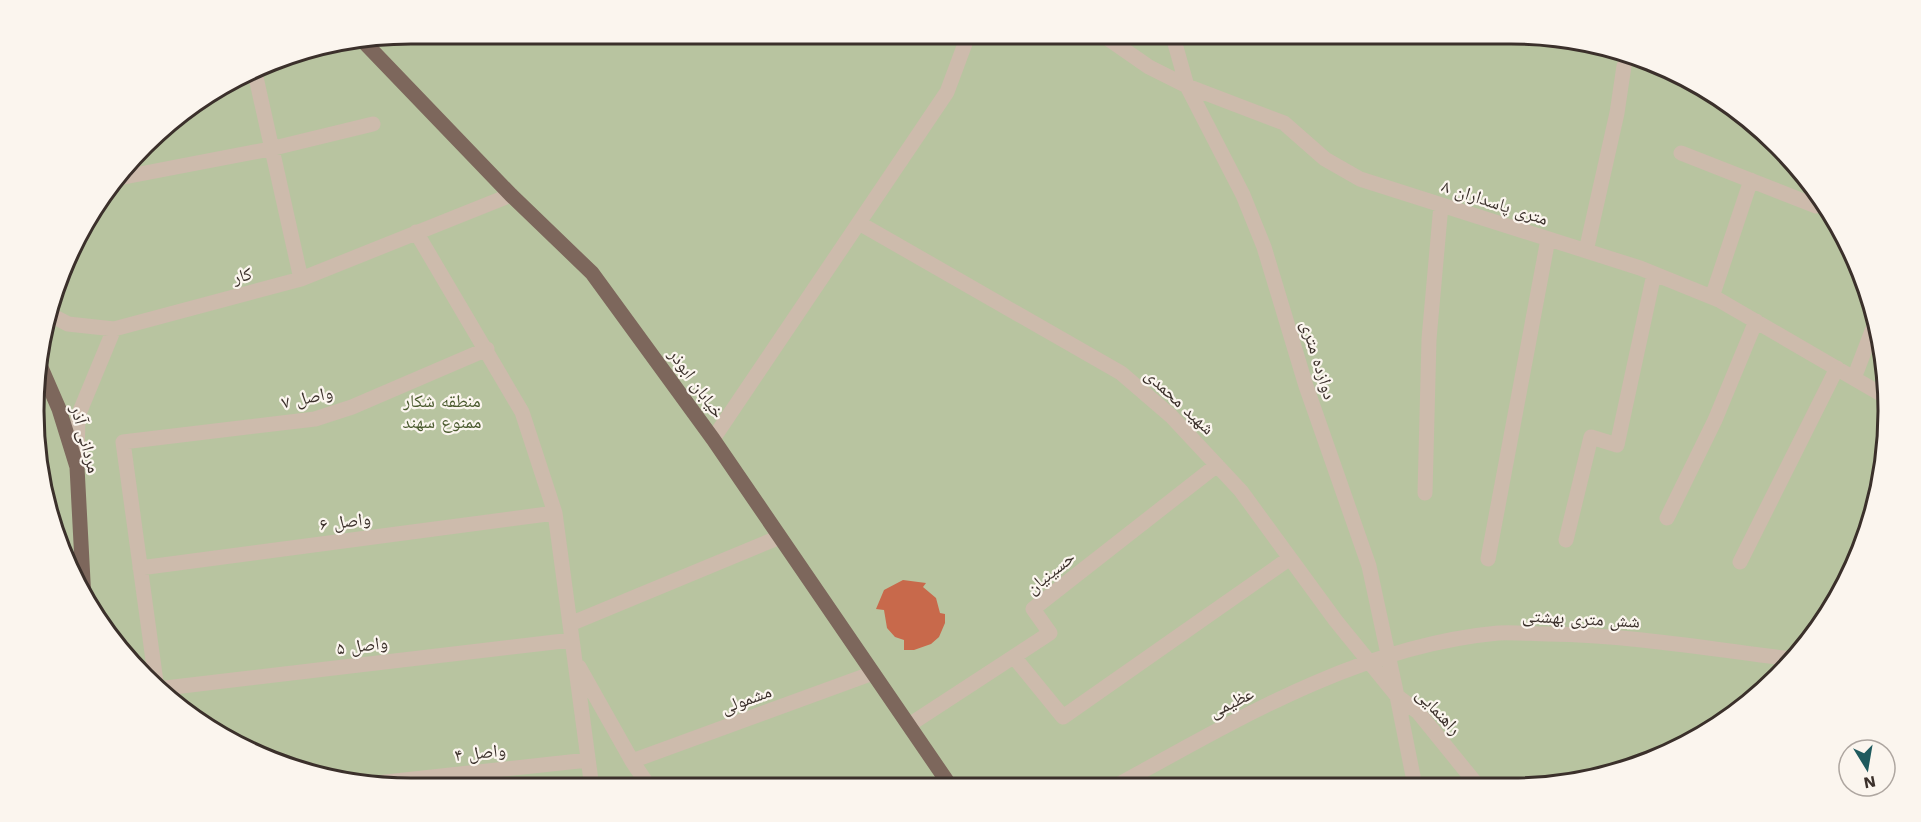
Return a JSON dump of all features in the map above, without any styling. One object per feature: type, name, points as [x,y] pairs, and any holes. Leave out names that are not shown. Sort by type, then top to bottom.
[{"type":"main road","name":"خیابان ابوذر","points":[[368,46],[511,195],[592,273],[713,439],[944,778]]},
{"type":"main road","name":"مردانی آذر","points":[[45,377],[59,409],[76,467],[83,577]]},
{"type":"street","points":[[713,439],[947,92],[965,44]]},
{"type":"street","name":"۸ متری پاسداران","points":[[1116,44],[1149,67],[1187,86],[1284,123],[1325,159],[1360,179],[1587,251],[1712,297],[1877,392]]},
{"type":"street","name":"دوازده متری","points":[[1175,44],[1187,86],[1243,195],[1264,247],[1306,386],[1369,566],[1390,655]]},
{"type":"street","points":[[1587,251],[1617,114],[1624,66]]},
{"type":"street","points":[[256,77],[270,149],[301,279]]},
{"type":"street","points":[[128,176],[270,149],[373,124]]},
{"type":"street","points":[[1681,153],[1815,206]]},
{"type":"street","points":[[1712,297],[1751,180]]},
{"type":"street","name":"کار","points":[[114,329],[301,279],[511,195]]},
{"type":"street","points":[[1425,493],[1429,339],[1441,205]]},
{"type":"street","name":"شهید محمدی","points":[[859,223],[1121,373],[1171,416],[1241,491],[1336,621],[1397,696]]},
{"type":"street","points":[[416,232],[487,349],[522,412],[555,513],[590,778]]},
{"type":"street","points":[[1488,559],[1548,239]]},
{"type":"street","points":[[1566,540],[1591,437],[1617,445],[1654,274]]},
{"type":"street","points":[[56,318],[68,324],[114,329],[78,416],[76,467]]},
{"type":"street","points":[[1667,518],[1714,420],[1756,321]]},
{"type":"street","points":[[1854,378],[1870,337]]},
{"type":"street","name":"واصل ۷","points":[[140,568],[123,442],[315,419],[351,407],[487,349]]},
{"type":"street","points":[[1740,562],[1837,368]]},
{"type":"street","name":"حسینیان","points":[[909,725],[1050,633],[1033,609],[1217,465]]},
{"type":"street","name":"واصل ۶","points":[[140,568],[555,513]]},
{"type":"street","points":[[570,624],[780,537]]},
{"type":"street","points":[[1014,657],[1063,717],[1290,558]]},
{"type":"street","points":[[140,568],[155,675]]},
{"type":"street","name":"شش متری بهشتی","points":[[1369,660],[1499,633],[1587,634],[1782,658]]},
{"type":"street","name":"واصل ۵","points":[[170,688],[572,640]]},
{"type":"street","name":"راهنمایی","points":[[1390,655],[1397,696],[1418,712],[1472,778]]},
{"type":"street","points":[[575,660],[644,778]]},
{"type":"street","name":"عظیمی","points":[[1130,778],[1240,718],[1369,660]]},
{"type":"street","name":"مشمولی","points":[[632,761],[873,673]]},
{"type":"street","points":[[1397,696],[1413,778]]},
{"type":"street","name":"واصل ۴","points":[[423,778],[588,760]]},
{"type":"green space","name":"منطقه شکار ممنوع سهند","points":[[387,44],[1534,44],[1582,51],[1628,63],[1673,81],[1734,119],[1770,151],[1802,187],[1840,248],[1865,316],[1877,387],[1877,435],[1874,459],[1858,529],[1840,574],[1802,635],[1770,671],[1734,703],[1694,729],[1651,751],[1605,766],[1558,775],[1534,778],[387,778],[339,771],[293,759],[248,741],[187,703],[151,671],[119,635],[105,615],[71,552],[56,506],[44,435],[44,387],[47,363],[56,316],[81,248],[119,187],[151,151],[187,119],[207,105],[270,71],[316,56]]},
{"type":"building","points":[[903,580],[926,583],[923,587],[936,598],[940,613],[945,614],[945,623],[939,637],[931,644],[914,650],[904,650],[904,640],[895,637],[887,628],[884,610],[876,609],[884,590]]}]
